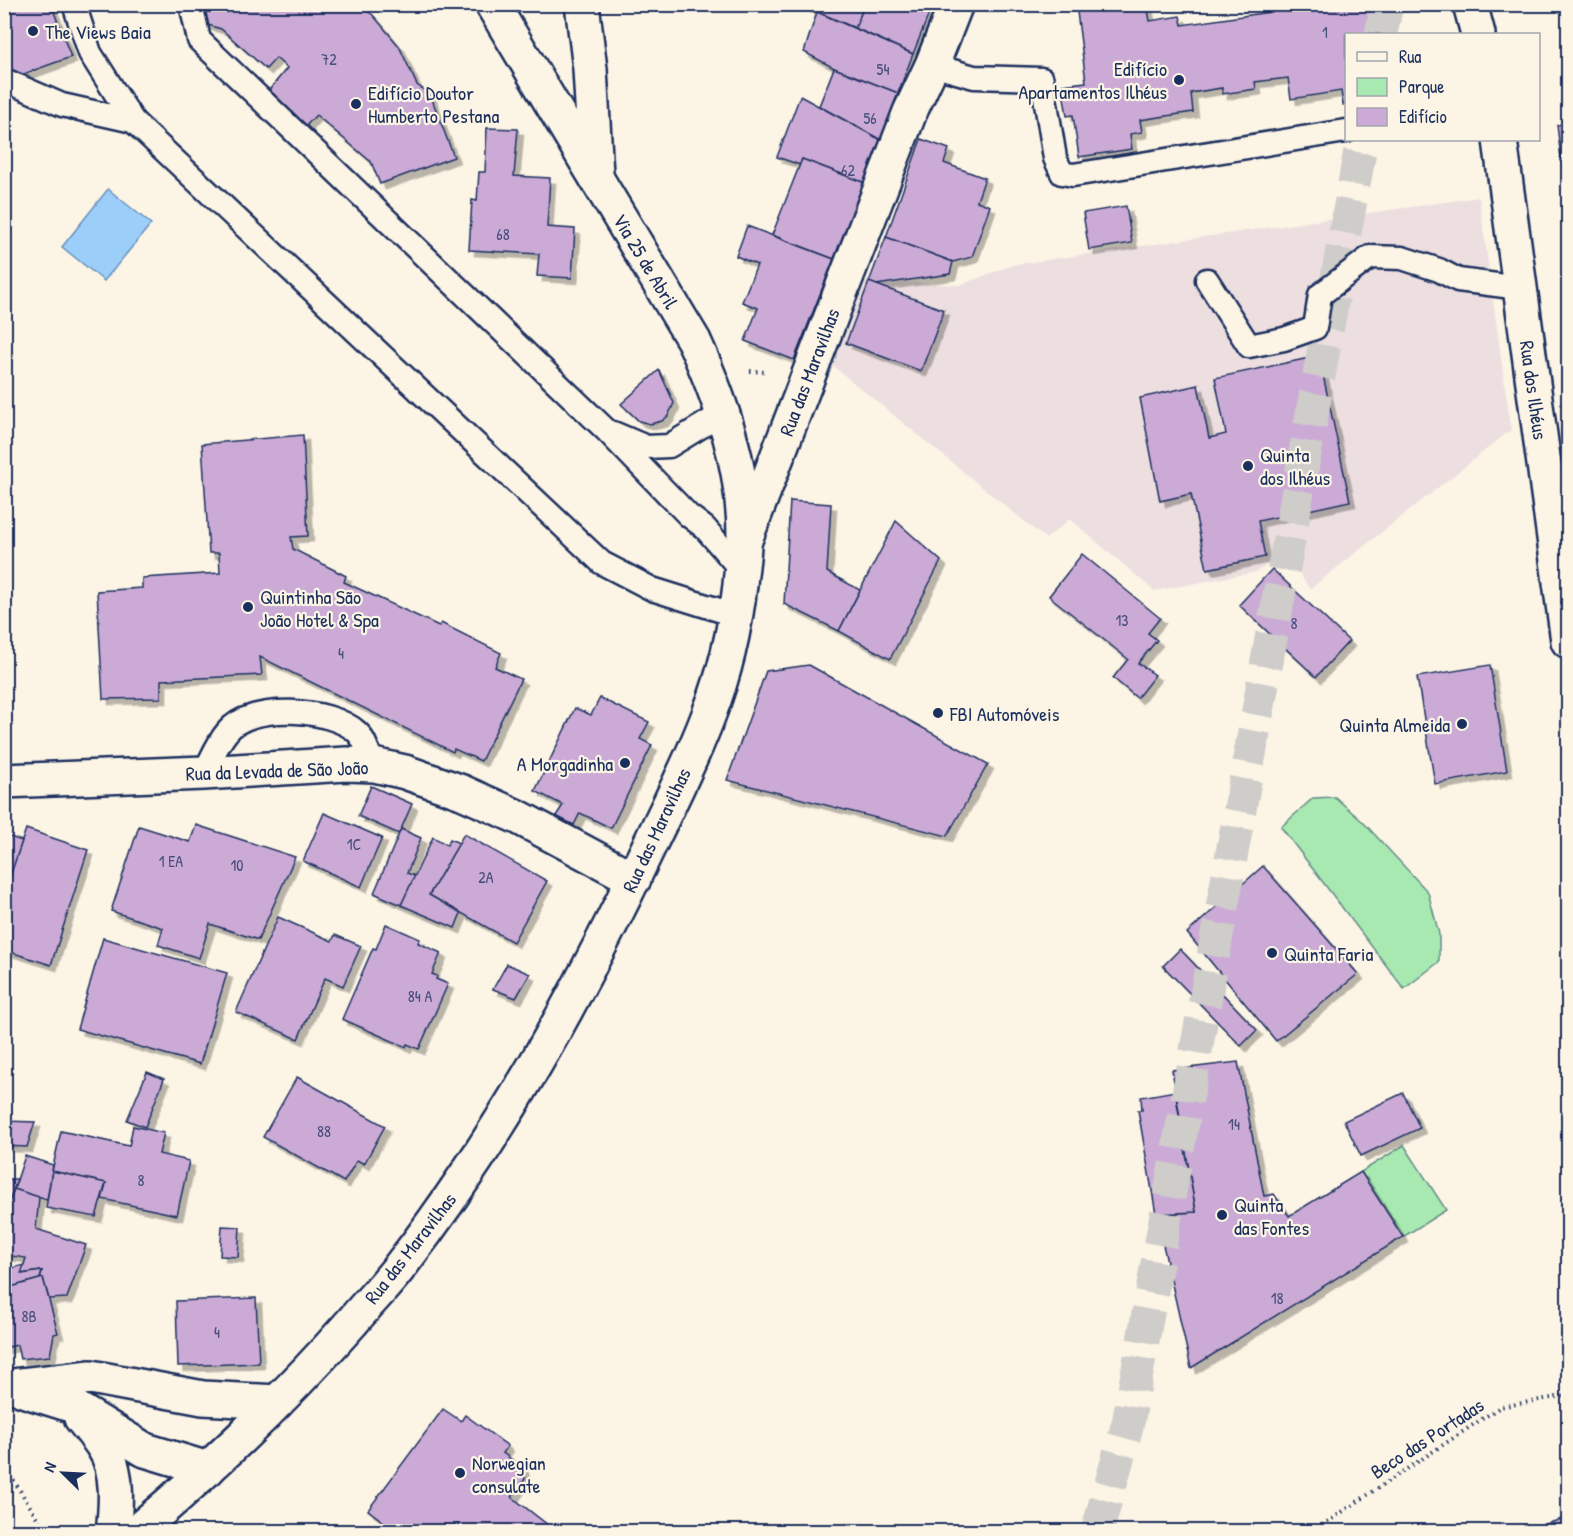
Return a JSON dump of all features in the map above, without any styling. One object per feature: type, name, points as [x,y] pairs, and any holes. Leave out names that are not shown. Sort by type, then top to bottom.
[{"type":"street","name":"Via 25 de Abril","points":[[492,4],[694,341],[712,382],[736,458],[743,555]]},
{"type":"street","points":[[582,4],[590,69],[596,178]]},
{"type":"street","name":"Rua das Maravilhas","points":[[136,1532],[208,1469],[277,1402],[335,1341],[397,1270],[491,1139],[551,1039],[634,879],[710,714],[729,650],[743,555],[910,112],[932,65],[956,4]]},
{"type":"street","points":[[1470,4],[1478,33]]},
{"type":"street","points":[[1492,4],[1492,33]]},
{"type":"street","name":"Rua dos Ilhéus","points":[[1500,141],[1520,288],[1561,536],[1569,641]]},
{"type":"street","name":"Rua da Levada de São João","points":[[4,781],[204,773],[346,764],[374,765],[414,775],[462,792],[519,818],[634,879]]},
{"type":"street","points":[[7,1387],[91,1377],[203,1398],[277,1402]]},
{"type":"street","points":[[7,1387],[71,1405],[145,1450],[208,1469]]},
{"type":"street","points":[[71,1405],[106,1450],[110,1460],[115,1484],[113,1532]]},
{"type":"lane","points":[[74,4],[90,53],[133,121],[602,563],[652,590],[735,615]]},
{"type":"lane","points":[[191,4],[199,40],[606,430],[688,515],[743,555]]},
{"type":"lane","points":[[932,65],[974,78],[1042,79],[1055,158],[1062,172],[1073,175],[1345,131]]},
{"type":"lane","points":[[7,81],[62,105],[133,121]]},
{"type":"lane","points":[[1207,280],[1249,346],[1284,339],[1315,328],[1320,295],[1370,257],[1402,258],[1439,270],[1458,280],[1520,288]]},
{"type":"lane","points":[[606,430],[646,447],[669,446],[723,413]]},
{"type":"lane","points":[[204,773],[227,731],[252,716],[290,711],[330,717],[358,733],[374,765]]},
{"type":"path","name":"Beco das Portadas","points":[[1312,1532],[1500,1407],[1569,1395]]},
{"type":"path","points":[[4,1465],[46,1532]]},
{"type":"shaded area","points":[[1479,197],[1511,430],[1310,589],[1286,554],[1256,572],[1154,591],[1070,519],[1046,539],[833,366],[866,280],[960,285],[1012,265]]},
{"type":"green space","points":[[1335,797],[1363,822],[1428,892],[1439,934],[1439,962],[1404,989],[1281,827],[1313,798]]},
{"type":"green space","points":[[1404,1145],[1446,1210],[1403,1237],[1361,1172]]},
{"type":"water","points":[[108,189],[151,224],[104,281],[62,247]]},
{"type":"building","name":"The Views Baia","points":[[4,4],[51,4],[71,57],[4,81]]},
{"type":"building","name":"Edifício Doutor Humberto Pestana","points":[[206,4],[357,4],[373,15],[399,46],[417,85],[430,94],[454,157],[380,184],[371,162],[316,115],[305,127],[266,94],[287,68],[276,58],[266,69],[221,29],[201,23]]},
{"type":"building","points":[[799,4],[865,4],[855,28]]},
{"type":"building","points":[[865,4],[906,4],[929,14],[913,54],[855,28]]},
{"type":"building","name":"Edifício Apartamentos Ilhéus","points":[[1076,4],[1147,4],[1150,21],[1180,16],[1182,25],[1276,11],[1275,4],[1380,4],[1384,33],[1345,33],[1345,104],[1343,105],[1341,91],[1291,99],[1288,78],[1255,82],[1256,89],[1222,94],[1222,88],[1191,93],[1193,112],[1140,120],[1142,132],[1130,134],[1132,149],[1079,157],[1073,115],[1067,116],[1062,85],[1086,82]]},
{"type":"building","points":[[817,12],[913,54],[898,93],[834,68],[804,52]]},
{"type":"building","points":[[834,68],[898,93],[881,140],[819,106]]},
{"type":"building","points":[[800,96],[881,140],[865,183],[802,159],[800,165],[777,157]]},
{"type":"building","points":[[1568,123],[1568,164],[1562,166],[1557,125]]},
{"type":"building","points":[[487,128],[518,129],[514,176],[550,178],[547,227],[575,229],[572,278],[537,276],[539,254],[469,250],[472,200],[477,201],[479,172],[485,172]]},
{"type":"building","points":[[921,139],[949,149],[944,163],[985,178],[977,201],[990,206],[972,257],[953,262],[886,237]]},
{"type":"building","points":[[802,159],[865,183],[834,259],[772,235]]},
{"type":"building","points":[[1126,206],[1132,243],[1089,250],[1083,213]]},
{"type":"building","points":[[747,226],[834,259],[794,360],[745,341],[758,308],[742,302],[757,265],[736,256]]},
{"type":"building","points":[[886,237],[953,262],[950,274],[876,285],[869,282]]},
{"type":"building","points":[[869,282],[944,310],[921,371],[846,343]]},
{"type":"building","name":"Quinta dos Ilhéus","points":[[1319,356],[1350,501],[1258,521],[1265,557],[1207,569],[1191,494],[1160,501],[1140,398],[1198,385],[1209,438],[1226,434],[1215,378]]},
{"type":"building","points":[[659,370],[674,403],[668,416],[662,421],[650,424],[639,421],[621,404]]},
{"type":"building","name":"Quintinha São João Hotel & Spa","points":[[303,435],[308,536],[291,537],[293,549],[346,576],[344,582],[439,626],[441,623],[501,653],[495,667],[521,679],[481,761],[454,749],[453,752],[260,657],[262,675],[161,680],[161,698],[103,699],[97,591],[142,588],[142,578],[220,573],[219,553],[209,553],[202,444]]},
{"type":"building","points":[[790,501],[831,504],[827,572],[860,590],[839,631],[784,604]]},
{"type":"building","points":[[896,521],[941,561],[890,659],[839,631]]},
{"type":"building","points":[[1082,554],[1160,618],[1148,633],[1157,640],[1138,663],[1155,675],[1137,698],[1113,678],[1128,659],[1049,596]]},
{"type":"building","points":[[1272,569],[1349,641],[1316,677],[1239,605]]},
{"type":"building","points":[[809,665],[988,764],[947,836],[727,780],[766,671]]},
{"type":"building","name":"Quinta Almeida","points":[[1490,665],[1507,771],[1435,784],[1417,677]]},
{"type":"building","points":[[600,698],[649,722],[640,739],[652,745],[611,828],[580,813],[574,825],[556,816],[563,805],[535,791],[575,708],[591,715]]},
{"type":"building","points":[[371,786],[412,804],[399,834],[358,816]]},
{"type":"building","points":[[324,813],[382,838],[361,887],[303,861]]},
{"type":"building","points":[[196,825],[295,857],[258,940],[210,924],[199,958],[158,945],[163,928],[111,911],[139,826],[190,842]]},
{"type":"building","points":[[26,829],[88,850],[51,965],[4,950],[4,893]]},
{"type":"building","points":[[401,829],[421,838],[407,873],[415,876],[401,905],[374,893]]},
{"type":"building","points":[[464,834],[547,881],[513,942],[429,895]]},
{"type":"building","points":[[4,835],[22,841],[5,891],[4,891]]},
{"type":"building","points":[[433,837],[447,845],[450,839],[459,843],[429,895],[461,913],[455,928],[401,905]]},
{"type":"building","name":"Quinta Faria","points":[[1263,866],[1358,974],[1276,1041],[1187,933]]},
{"type":"building","points":[[278,917],[332,941],[335,935],[361,946],[343,986],[325,978],[298,1039],[236,1012]]},
{"type":"building","points":[[386,924],[420,939],[418,943],[441,953],[432,974],[437,976],[436,979],[448,984],[419,1049],[407,1044],[406,1047],[342,1019]]},
{"type":"building","points":[[103,938],[227,973],[200,1064],[77,1029]]},
{"type":"building","points":[[1180,949],[1257,1030],[1241,1046],[1163,966]]},
{"type":"building","points":[[507,964],[530,974],[516,998],[493,989]]},
{"type":"building","name":"Quinta das Fontes","points":[[1238,1062],[1264,1196],[1274,1194],[1289,1216],[1361,1172],[1403,1237],[1191,1368],[1156,1214],[1196,1212],[1172,1070]]},
{"type":"building","points":[[147,1072],[164,1079],[145,1127],[127,1120]]},
{"type":"building","points":[[297,1077],[385,1126],[364,1164],[357,1160],[344,1182],[263,1137]]},
{"type":"building","points":[[1175,1091],[1196,1212],[1156,1214],[1138,1110],[1142,1110],[1141,1097]]},
{"type":"building","points":[[1403,1093],[1420,1128],[1361,1156],[1344,1121]]},
{"type":"building","points":[[4,1121],[35,1122],[27,1147],[4,1146]]},
{"type":"building","points":[[133,1126],[164,1133],[159,1154],[189,1161],[177,1215],[102,1199],[106,1183],[52,1171],[61,1131],[129,1146]]},
{"type":"building","points":[[25,1156],[53,1165],[47,1200],[14,1189]]},
{"type":"building","points":[[52,1171],[106,1183],[96,1217],[46,1208]]},
{"type":"building","points":[[4,1179],[17,1179],[4,1218]]},
{"type":"building","points":[[14,1189],[39,1197],[36,1229],[86,1245],[67,1298],[49,1299],[43,1278],[40,1279],[42,1271],[21,1274],[26,1258],[4,1255],[7,1248],[4,1248],[4,1218]]},
{"type":"building","points":[[222,1226],[240,1227],[238,1257],[220,1256]]},
{"type":"building","points":[[24,1265],[21,1274],[42,1271],[40,1279],[4,1289],[4,1270]]},
{"type":"building","points":[[43,1278],[58,1333],[54,1334],[50,1356],[20,1359],[17,1345],[4,1348],[4,1289]]},
{"type":"building","points":[[256,1298],[259,1363],[178,1366],[176,1301]]},
{"type":"building","name":"Norwegian consulate","points":[[443,1409],[461,1421],[465,1415],[508,1446],[503,1453],[523,1468],[525,1479],[512,1497],[557,1532],[397,1532],[368,1510]]},
{"type":"building","points":[[1568,1517],[1568,1532],[1521,1532]]},
{"type":"tunnel","points":[[1381,33],[1387,4]]},
{"type":"tunnel","points":[[1097,1532],[1128,1423],[1362,141]]},
{"type":"place","name":"The Views Baia","points":[[33,31]]},
{"type":"place","name":"Edifício Apartamentos Ilhéus","points":[[1179,80]]},
{"type":"place","name":"Edifício Doutor Humberto Pestana","points":[[356,104]]},
{"type":"place","name":"Quinta dos Ilhéus","points":[[1248,466]]},
{"type":"place","name":"Quintinha São João Hotel & Spa","points":[[248,607]]},
{"type":"place","name":"FBI Automóveis","points":[[938,713]]},
{"type":"place","name":"Quinta Almeida","points":[[1462,724]]},
{"type":"place","name":"A Morgadinha","points":[[625,763]]},
{"type":"place","name":"Quinta Faria","points":[[1272,953]]},
{"type":"place","name":"Quinta das Fontes","points":[[1222,1215]]},
{"type":"place","name":"Norwegian consulate","points":[[460,1473]]}]
